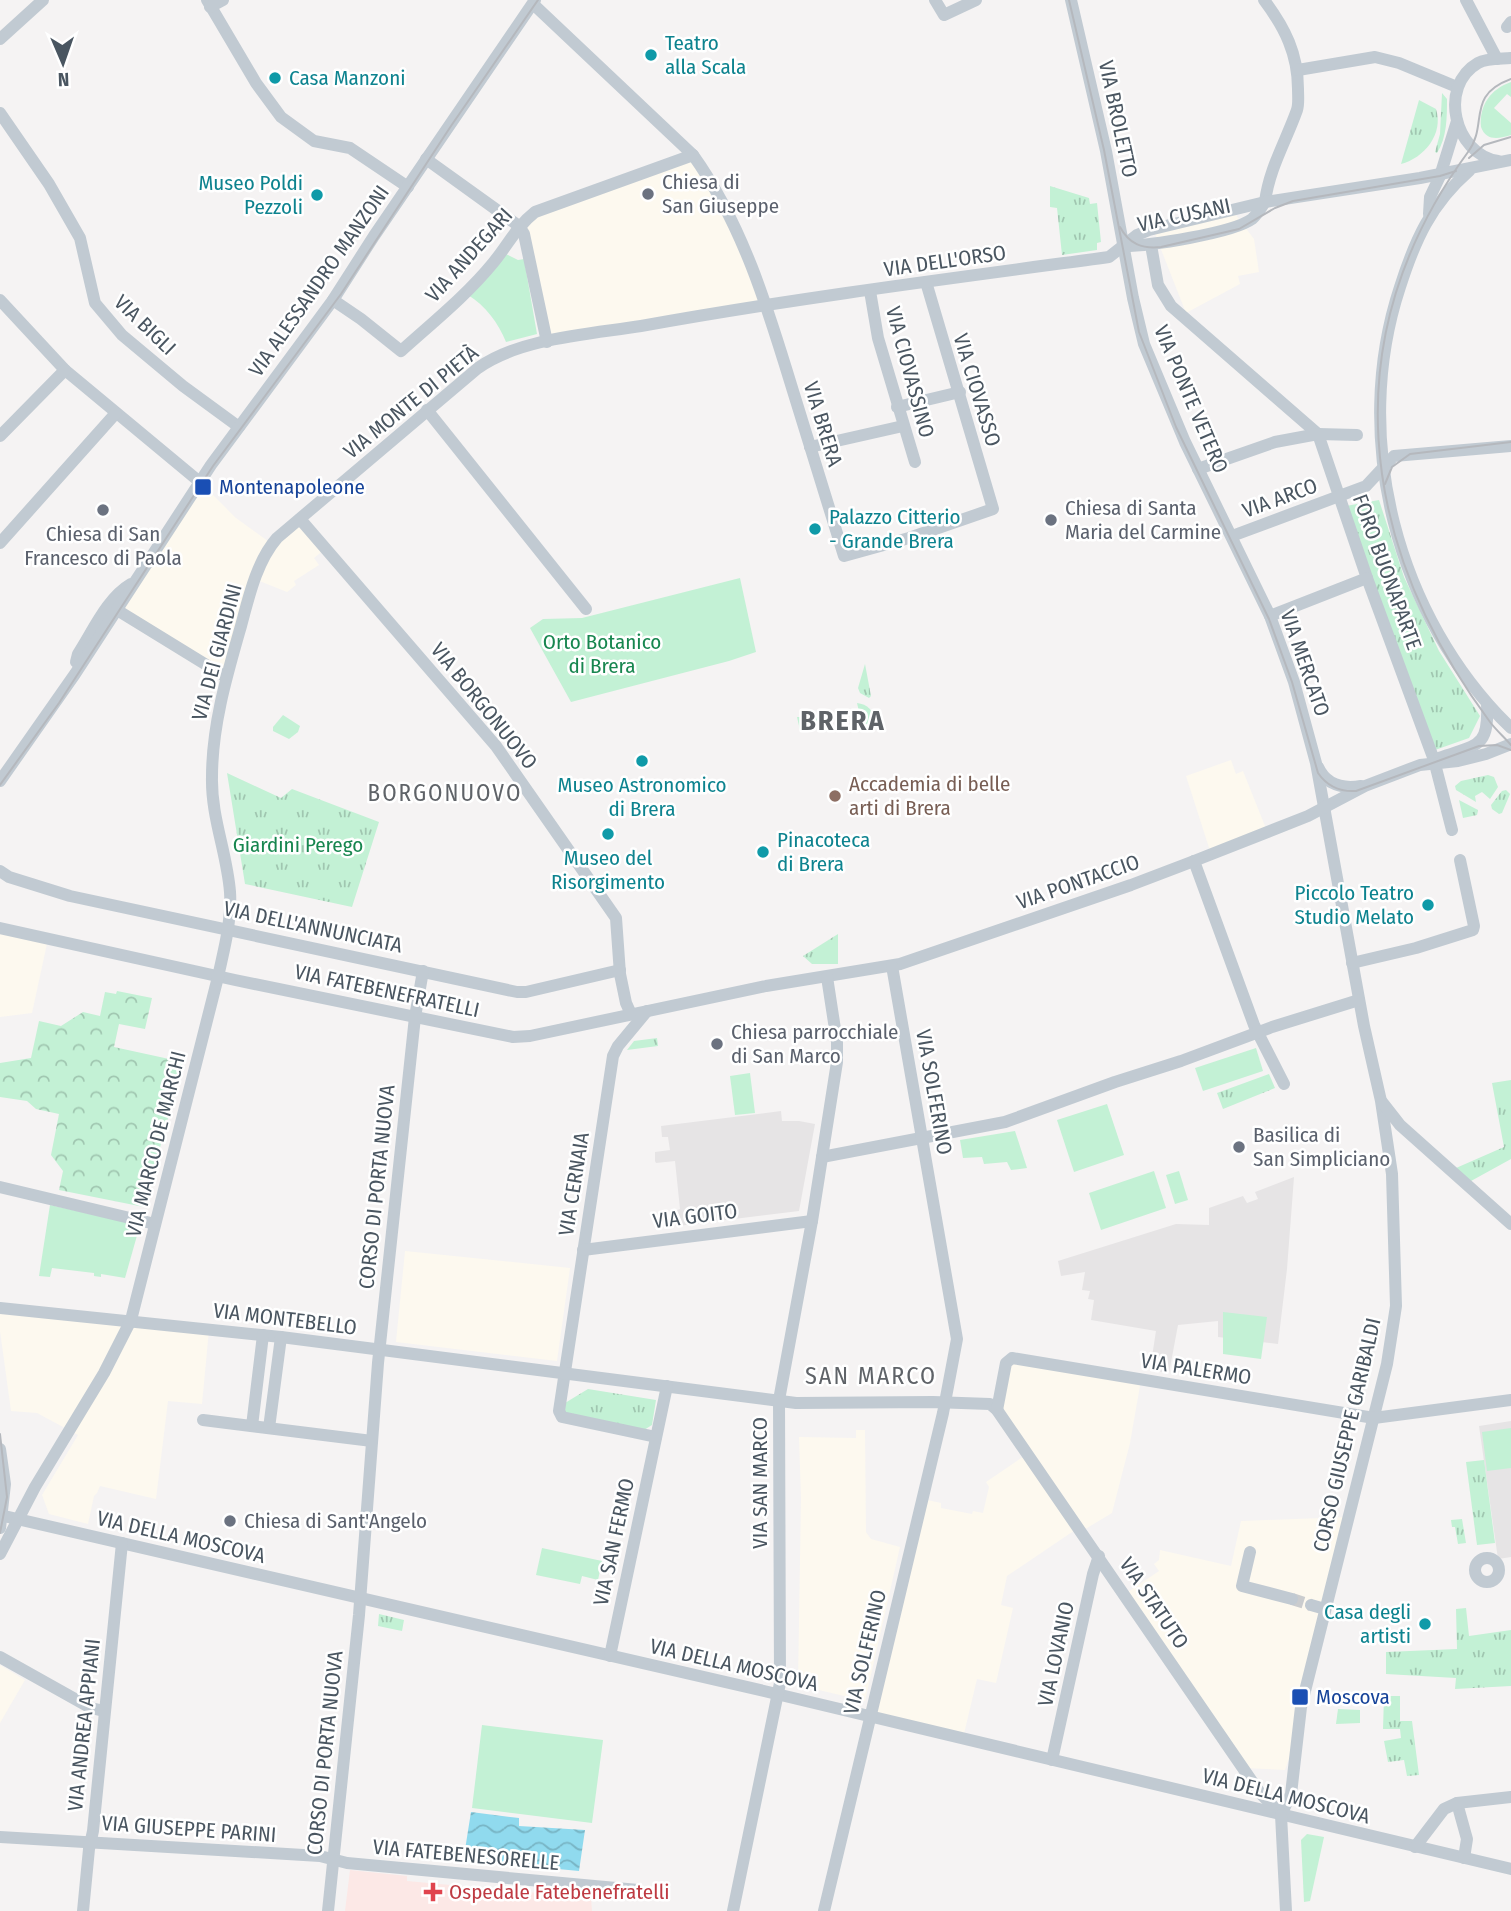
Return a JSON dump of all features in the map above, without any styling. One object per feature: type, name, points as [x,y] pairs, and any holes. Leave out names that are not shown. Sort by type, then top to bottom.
[{"type":"street","points":[[0,39],[43,0]]},
{"type":"street","points":[[223,0],[209,3],[256,83],[281,117],[314,141],[350,148],[408,187]]},
{"type":"street","points":[[935,0],[944,15],[976,0]]},
{"type":"street","name":"VIA BROLETTO","points":[[1072,0],[1124,246]]},
{"type":"street","points":[[1265,0],[1282,24],[1298,70],[1298,107],[1272,172],[1265,202]]},
{"type":"street","points":[[1466,0],[1497,59]]},
{"type":"street","name":"VIA BRERA","points":[[534,2],[693,155],[714,184],[741,240],[766,304],[844,556]]},
{"type":"street","name":"VIA ALESSANDRO MANZONI","points":[[0,781],[75,674],[239,427],[333,300],[534,2]]},
{"type":"street","points":[[1298,70],[1375,57],[1399,63],[1457,87],[1462,78],[1478,63],[1511,58]]},
{"type":"street","name":"FORO BUONAPARTE","points":[[1429,215],[1430,197],[1441,174],[1457,121],[1457,87]]},
{"type":"street","name":"VIA BIGLI","points":[[0,113],[49,184],[80,238],[95,303],[122,335],[183,386],[239,427]]},
{"type":"street","points":[[1457,121],[1463,136],[1483,156],[1506,161]]},
{"type":"street","name":"VIA ANDEGARI","points":[[333,300],[361,318],[401,351],[463,295],[492,264],[519,226],[535,212],[693,155]]},
{"type":"street","points":[[426,159],[519,226],[524,234],[547,342]]},
{"type":"street","name":"VIA CUSANI","points":[[1124,246],[1137,235],[1149,230],[1265,202],[1410,180],[1506,161]]},
{"type":"street","name":"FORO BUONAPARTE","points":[[1472,168],[1450,187],[1429,215],[1408,262],[1392,310],[1384,353],[1381,400],[1383,467],[1397,535],[1415,585],[1443,643],[1487,704],[1511,728]]},
{"type":"street","points":[[1410,180],[1430,197]]},
{"type":"street","name":"VIA CUSANI","points":[[1124,246],[1152,245],[1236,226],[1252,219],[1265,202]]},
{"type":"street","points":[[1129,271],[1137,256],[1152,245]]},
{"type":"street","name":"VIA PONTE VETERO","points":[[1152,245],[1158,285],[1171,306],[1318,434]]},
{"type":"street","name":"VIA PONTE VETERO","points":[[1124,246],[1144,344],[1165,397],[1232,536]]},
{"type":"street","name":"VIA DELL'ORSO","points":[[766,304],[1109,257],[1124,246]]},
{"type":"street","name":"VIA CIOVASSO","points":[[844,556],[909,538],[993,509],[926,282]]},
{"type":"street","name":"VIA CIOVASSINO","points":[[870,291],[878,338],[915,462]]},
{"type":"street","points":[[0,300],[65,370],[201,483]]},
{"type":"street","name":"VIA MONTE DI PIETÀ","points":[[300,519],[488,361],[547,342],[766,304]]},
{"type":"street","points":[[0,436],[65,370]]},
{"type":"street","points":[[897,407],[960,392]]},
{"type":"street","points":[[427,410],[586,609]]},
{"type":"street","points":[[0,543],[116,413]]},
{"type":"street","points":[[810,447],[903,426]]},
{"type":"street","points":[[1198,469],[1275,442],[1318,434],[1357,435]]},
{"type":"street","name":"FORO BUONAPARTE","points":[[1318,434],[1367,578],[1435,762],[1452,830]]},
{"type":"street","points":[[1388,497],[1366,486],[1394,456],[1511,446]]},
{"type":"street","name":"VIA ARCO","points":[[1232,536],[1366,486]]},
{"type":"street","name":"VIA DEI GIARDINI","points":[[218,976],[228,929],[229,890],[214,813],[212,778],[217,721],[246,605],[264,558],[277,538],[300,519]]},
{"type":"street","name":"VIA BORGONUOVO","points":[[300,519],[496,746],[616,918],[620,970],[626,1003],[631,1014]]},
{"type":"street","name":"VIA MERCATO","points":[[1232,536],[1270,616],[1294,681],[1325,808]]},
{"type":"street","points":[[1270,616],[1367,578]]},
{"type":"street","name":"VIA ALESSANDRO MANZONI","points":[[75,674],[78,654],[109,605],[118,593],[137,580]]},
{"type":"street","points":[[117,610],[226,677]]},
{"type":"street","points":[[1435,762],[1483,739],[1487,731],[1487,704]]},
{"type":"street","points":[[1471,746],[1511,742]]},
{"type":"street","points":[[1435,762],[1486,754],[1511,742]]},
{"type":"street","name":"VIA PONTACCIO","points":[[766,986],[892,966],[1131,885],[1325,808],[1365,786],[1435,762]]},
{"type":"street","points":[[1316,763],[1323,776],[1333,783],[1347,787],[1365,786]]},
{"type":"street","name":"CORSO GIUSEPPE GARIBALDI","points":[[1281,1815],[1291,1794],[1301,1707],[1387,1364],[1396,1306],[1392,1174],[1381,1101],[1359,1000],[1325,808]]},
{"type":"street","points":[[1352,963],[1416,948],[1473,930],[1475,926],[1460,860]]},
{"type":"street","points":[[1194,861],[1257,1032],[1284,1084]]},
{"type":"street","name":"VIA DELL'ANNUNCIATA","points":[[0,871],[9,877],[70,896],[506,990],[526,992],[620,970]]},
{"type":"street","name":"VIA FATEBENEFRATELLI","points":[[0,928],[218,976],[521,1037],[766,986]]},
{"type":"street","name":"VIA SOLFERINO","points":[[824,1911],[957,1348],[892,966]]},
{"type":"street","name":"CORSO DI PORTA NUOVA","points":[[328,1911],[361,1598],[380,1349],[415,1017],[423,971]]},
{"type":"street","name":"VIA MARCO DE MARCHI","points":[[0,1554],[35,1488],[104,1373],[131,1320],[218,976]]},
{"type":"street","name":"VIA SAN MARCO","points":[[733,1911],[778,1695],[779,1400],[812,1221],[837,1055],[833,976]]},
{"type":"street","points":[[822,1157],[1004,1122],[1257,1032],[1359,1000]]},
{"type":"street","name":"VIA CERNAIA","points":[[647,1011],[618,1045],[613,1056],[559,1411],[562,1417],[656,1437]]},
{"type":"street","name":"CORSO GIUSEPPE GARIBALDI","points":[[1381,1101],[1392,1117],[1413,1138],[1511,1224]]},
{"type":"street","points":[[0,1187],[155,1224]]},
{"type":"street","name":"VIA GOITO","points":[[583,1250],[812,1221]]},
{"type":"street","name":"VIA MONTEBELLO","points":[[0,1308],[281,1337],[667,1386]]},
{"type":"street","points":[[252,1426],[263,1335]]},
{"type":"street","points":[[269,1428],[281,1337]]},
{"type":"street","name":"VIA PALERMO","points":[[997,1410],[1006,1363],[1012,1358],[1374,1418],[1511,1400]]},
{"type":"street","points":[[667,1386],[802,1403],[983,1403],[990,1404],[997,1410]]},
{"type":"street","name":"VIA SAN FERMO","points":[[610,1656],[667,1386]]},
{"type":"street","name":"VIA STATUTO","points":[[997,1410],[1260,1793],[1281,1815]]},
{"type":"street","points":[[203,1420],[372,1441]]},
{"type":"street","points":[[0,1449],[1,1519]]},
{"type":"street","points":[[2,1480],[19,1519]]},
{"type":"street","name":"VIA DELLA MOSCOVA","points":[[1,1519],[19,1519],[361,1598],[1511,1869]]},
{"type":"street","name":"VIA ANDREA APPIANI","points":[[83,1911],[122,1543]]},
{"type":"street","points":[[1250,1552],[1242,1586],[1292,1599]]},
{"type":"street","name":"VIA LOVANIO","points":[[1052,1760],[1099,1556]]},
{"type":"street","points":[[1311,1605],[1325,1609]]},
{"type":"street","points":[[0,1657],[91,1708],[104,1711]]},
{"type":"street","points":[[1415,1847],[1444,1809],[1457,1803],[1511,1797]]},
{"type":"street","points":[[1457,1803],[1466,1839],[1464,1858]]},
{"type":"street","points":[[1281,1815],[1286,1911]]},
{"type":"street","name":"VIA GIUSEPPE PARINI","points":[[0,1837],[320,1856],[333,1860]]},
{"type":"street","name":"VIA FATEBENESORELLE","points":[[333,1860],[638,1890]]},
{"type":"shaded area","points":[[694,157],[766,304],[547,341],[520,227],[535,213]]},
{"type":"shaded area","points":[[1233,211],[1254,239],[1259,272],[1238,276],[1240,284],[1186,313],[1153,229]]},
{"type":"shaded area","points":[[201,483],[236,518],[272,544],[300,519],[325,549],[314,558],[319,565],[294,581],[296,585],[287,592],[257,580],[228,677],[118,610]]},
{"type":"shaded area","points":[[1231,760],[1236,774],[1243,771],[1267,831],[1211,854],[1186,776]]},
{"type":"shaded area","points":[[0,928],[48,939],[32,1013],[0,1017]]},
{"type":"shaded area","points":[[781,1111],[782,1121],[815,1124],[799,1211],[678,1226],[675,1211],[680,1209],[675,1161],[655,1161],[655,1152],[670,1150],[668,1137],[662,1137],[661,1126]]},
{"type":"shaded area","points":[[1294,1177],[1278,1344],[1218,1337],[1218,1321],[1178,1325],[1169,1373],[1150,1370],[1156,1331],[1091,1320],[1094,1300],[1088,1299],[1090,1291],[1082,1290],[1085,1272],[1061,1276],[1058,1261],[1176,1224],[1209,1225],[1209,1208],[1243,1196],[1247,1203],[1258,1199],[1255,1192]]},
{"type":"shaded area","points":[[405,1251],[570,1268],[557,1361],[396,1342]]},
{"type":"shaded area","points":[[0,1308],[209,1330],[202,1404],[168,1401],[156,1499],[100,1486],[94,1496],[88,1524],[49,1514],[42,1495],[78,1435],[37,1413],[11,1411],[0,1331]]},
{"type":"shaded area","points":[[1008,1358],[1141,1380],[1130,1443],[1112,1513],[1082,1531],[999,1409]]},
{"type":"shaded area","points":[[1511,1421],[1511,1557],[1498,1559],[1479,1426]]},
{"type":"shaded area","points":[[856,1430],[865,1430],[866,1532],[871,1539],[900,1547],[865,1701],[798,1685],[801,1498],[799,1437],[856,1438]]},
{"type":"shaded area","points":[[1027,1454],[1078,1528],[1007,1576],[1001,1605],[1013,1608],[996,1683],[977,1679],[963,1738],[871,1716],[923,1499],[941,1503],[941,1508],[972,1514],[973,1511],[983,1513],[989,1487],[986,1482]]},
{"type":"shaded area","points":[[1348,1517],[1300,1727],[1285,1770],[1244,1768],[1125,1594],[1159,1571],[1154,1564],[1159,1560],[1160,1550],[1231,1566],[1241,1521]]},
{"type":"shaded area","points":[[0,1665],[25,1680],[0,1723]]},
{"type":"shaded area","name":"Ospedale Fatebenefratelli","points":[[350,1870],[407,1876],[407,1881],[591,1898],[592,1911],[345,1911]]},
{"type":"green space","points":[[1511,82],[1511,97],[1507,94],[1494,108],[1511,123],[1511,135],[1489,137],[1481,127],[1484,105],[1492,94]]},
{"type":"green space","points":[[1442,93],[1447,99],[1445,134],[1437,153],[1435,152],[1440,134]]},
{"type":"green space","points":[[1419,100],[1436,109],[1438,118],[1435,136],[1424,151],[1401,164]]},
{"type":"green space","points":[[1050,186],[1089,198],[1090,204],[1097,203],[1101,242],[1097,243],[1097,250],[1062,255],[1057,208],[1050,207]]},
{"type":"green space","points":[[506,254],[518,260],[524,259],[537,334],[506,342],[491,316],[468,295]]},
{"type":"green space","points":[[1379,500],[1404,577],[1439,651],[1480,716],[1469,738],[1435,750],[1346,506]]},
{"type":"green space","name":"Orto Botanico di Brera","points":[[740,578],[756,652],[571,702],[530,628],[543,619],[582,618]]},
{"type":"green space","points":[[865,664],[871,696],[869,698],[860,693],[858,688]]},
{"type":"green space","points":[[857,703],[870,709],[874,722],[862,725]]},
{"type":"green space","points":[[283,715],[300,726],[298,732],[289,739],[273,731],[273,727]]},
{"type":"green space","points":[[797,717],[818,717],[822,722],[818,726],[800,730]]},
{"type":"green space","name":"Giardini Perego","points":[[227,773],[281,798],[292,789],[379,822],[352,907],[245,884]]},
{"type":"green space","points":[[1488,775],[1494,777],[1498,787],[1490,799],[1482,792],[1475,796],[1476,802],[1456,790],[1455,786],[1461,781]]},
{"type":"green space","points":[[1506,790],[1510,794],[1502,813],[1499,814],[1491,805],[1502,791]]},
{"type":"green space","points":[[1459,800],[1478,810],[1477,815],[1463,818]]},
{"type":"green space","points":[[838,934],[838,964],[812,964],[803,956]]},
{"type":"green space","points":[[117,991],[152,998],[145,1029],[119,1024],[114,1047],[183,1062],[144,1207],[59,1190],[63,1171],[51,1155],[59,1114],[36,1109],[27,1101],[0,1097],[0,1063],[31,1058],[39,1021],[61,1026],[83,1012],[100,1016],[105,992],[116,994]]},
{"type":"green space","points":[[657,1038],[658,1046],[627,1050],[634,1041]]},
{"type":"green space","points":[[1256,1048],[1263,1071],[1203,1091],[1195,1068]]},
{"type":"green space","points":[[750,1073],[755,1113],[735,1115],[730,1076]]},
{"type":"green space","points":[[1269,1074],[1275,1088],[1223,1109],[1217,1093]]},
{"type":"green space","points":[[1511,1080],[1511,1159],[1471,1181],[1456,1168],[1504,1147],[1492,1083]]},
{"type":"green space","points":[[1107,1104],[1124,1155],[1074,1172],[1057,1120]]},
{"type":"green space","points":[[1015,1131],[1027,1168],[1011,1170],[1007,1162],[984,1164],[982,1157],[963,1158],[960,1140]]},
{"type":"green space","points":[[1154,1171],[1166,1208],[1101,1230],[1089,1193]]},
{"type":"green space","points":[[1179,1171],[1188,1200],[1175,1204],[1166,1175]]},
{"type":"green space","points":[[50,1205],[140,1225],[125,1278],[101,1274],[101,1277],[94,1276],[94,1273],[52,1268],[50,1277],[39,1276]]},
{"type":"green space","points":[[1223,1312],[1267,1317],[1261,1359],[1223,1354]]},
{"type":"green space","points":[[588,1389],[656,1400],[652,1425],[644,1430],[563,1413],[565,1403]]},
{"type":"green space","points":[[1511,1428],[1511,1468],[1487,1471],[1482,1432]]},
{"type":"green space","points":[[1484,1460],[1495,1543],[1477,1545],[1466,1462]]},
{"type":"green space","points":[[1462,1519],[1466,1543],[1458,1544],[1451,1520]]},
{"type":"green space","points":[[542,1548],[602,1561],[598,1580],[582,1576],[580,1584],[536,1575]]},
{"type":"green space","points":[[1466,1608],[1469,1636],[1511,1630],[1511,1686],[1455,1689],[1456,1678],[1386,1674],[1386,1652],[1457,1649],[1456,1609]]},
{"type":"green space","points":[[379,1614],[404,1620],[402,1631],[378,1626]]},
{"type":"green space","points":[[1384,1696],[1400,1696],[1400,1721],[1412,1721],[1419,1775],[1407,1776],[1404,1760],[1388,1762],[1384,1741],[1401,1738],[1400,1729],[1383,1729]]},
{"type":"green space","points":[[1338,1709],[1360,1710],[1360,1723],[1336,1724]]},
{"type":"green space","points":[[482,1725],[603,1740],[592,1823],[472,1808]]},
{"type":"green space","points":[[1307,1834],[1324,1837],[1310,1901],[1304,1902],[1301,1840]]},
{"type":"water","points":[[471,1812],[519,1818],[519,1826],[585,1830],[579,1871],[496,1863],[496,1860],[464,1856]]},
{"type":"tunnel","points":[[1292,1599],[1311,1605]]},
{"type":"tram line","points":[[0,785],[59,703],[213,466],[341,294],[451,126],[538,0]]},
{"type":"tram line","points":[[1069,0],[1104,150],[1139,332],[1176,427],[1269,619],[1292,682],[1318,773],[1334,787],[1356,791],[1479,746],[1497,745],[1511,750]]},
{"type":"tram line","points":[[1511,79],[1497,86],[1483,102],[1474,142],[1425,222],[1396,294],[1381,366],[1378,439],[1389,511],[1411,583],[1445,653],[1490,722],[1511,745]]},
{"type":"tram line","points":[[1469,158],[1484,145],[1511,137]]},
{"type":"tram line","points":[[1120,227],[1128,238],[1137,244],[1161,247],[1239,229],[1293,201],[1456,171]]},
{"type":"tram line","points":[[1385,484],[1392,467],[1410,454],[1511,442]]},
{"type":"tram line","points":[[0,1434],[7,1497],[0,1533]]},
{"type":"place","name":"Teatro alla Scala","points":[[651,55]]},
{"type":"place","name":"Casa Manzoni","points":[[275,78]]},
{"type":"place","name":"Chiesa di San Giuseppe","points":[[648,194]]},
{"type":"place","name":"Museo Poldi Pezzoli","points":[[317,195]]},
{"type":"place","name":"Montenapoleone","points":[[203,487]]},
{"type":"place","name":"Chiesa di San Francesco di Paola","points":[[103,510]]},
{"type":"place","name":"Chiesa di Santa Maria del Carmine","points":[[1051,520]]},
{"type":"place","name":"Palazzo Citterio - Grande Brera","points":[[815,529]]},
{"type":"place","name":"Museo Astronomico di Brera","points":[[642,761]]},
{"type":"place","name":"Accademia di belle arti di Brera","points":[[835,796]]},
{"type":"place","name":"Museo del Risorgimento","points":[[608,834]]},
{"type":"place","name":"Pinacoteca di Brera","points":[[763,852]]},
{"type":"place","name":"Piccolo Teatro Studio Melato","points":[[1428,905]]},
{"type":"place","name":"Chiesa parrocchiale di San Marco","points":[[717,1044]]},
{"type":"place","name":"Basilica di San Simpliciano","points":[[1239,1147]]},
{"type":"place","name":"Chiesa di Sant'Angelo","points":[[230,1521]]},
{"type":"place","name":"Casa degli artisti","points":[[1425,1624]]},
{"type":"place","name":"Moscova","points":[[1300,1697]]},
{"type":"place","name":"Ospedale Fatebenefratelli","points":[[433,1892]]},
{"type":"district","name":"BRERA","points":[[843,720]]},
{"type":"district","name":"BORGONUOVO","points":[[445,793]]},
{"type":"district","name":"SAN MARCO","points":[[871,1376]]}]
